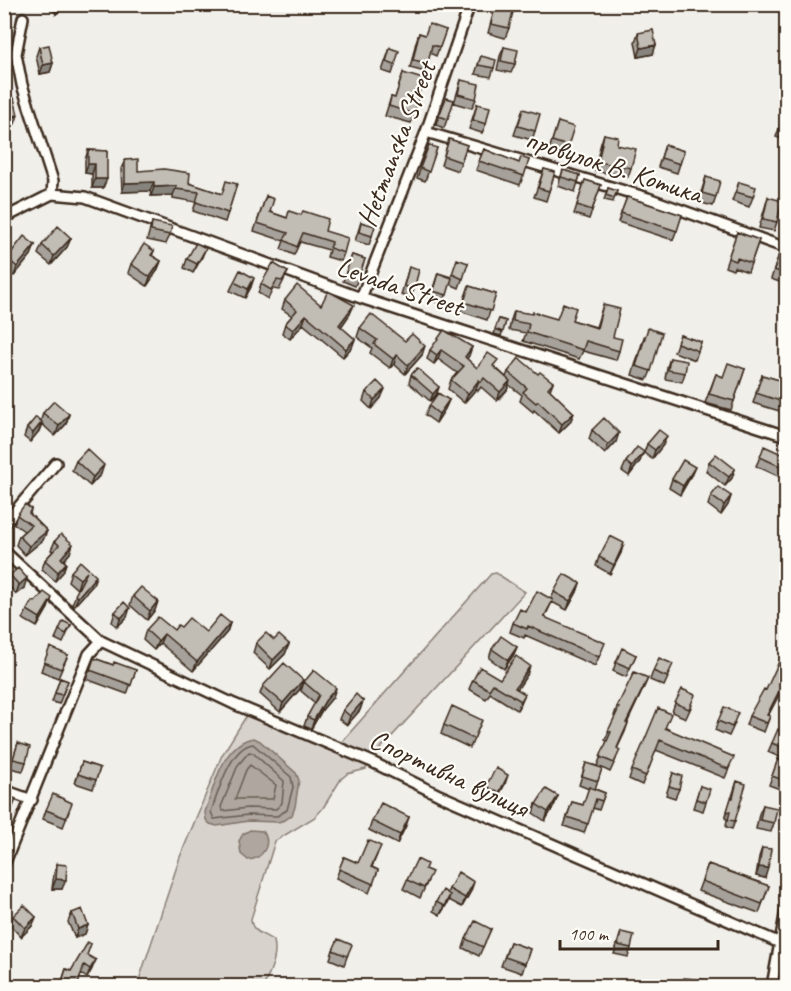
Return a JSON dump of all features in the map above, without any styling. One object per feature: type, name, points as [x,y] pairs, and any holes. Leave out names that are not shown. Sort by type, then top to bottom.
[{"type":"street","name":"Hetmanska Street","points":[[361,298],[426,132],[470,4]]},
{"type":"street","points":[[4,218],[52,194],[53,181],[22,85],[16,54],[23,18]]},
{"type":"street","name":"провулок В. Котика","points":[[426,132],[648,198],[786,248]]},
{"type":"street","name":"Levada Street","points":[[52,194],[85,197],[361,298],[786,436]]},
{"type":"street","points":[[4,524],[56,464]]},
{"type":"street","name":"Спортивна вулиця","points":[[4,551],[101,641],[234,704],[370,760],[439,795],[780,943]]},
{"type":"street","points":[[4,865],[89,654],[101,641]]},
{"type":"street","points":[[4,790],[32,800]]},
{"type":"street","points":[[772,987],[786,910]]},
{"type":"shaded area","points":[[496,573],[525,592],[370,760],[366,769],[347,774],[341,779],[315,817],[275,841],[251,919],[256,930],[274,941],[274,958],[264,986],[137,986],[180,857],[222,755],[250,710],[337,747],[491,574]]},
{"type":"water","points":[[254,738],[296,773],[299,780],[292,815],[278,822],[248,821],[217,826],[210,824],[206,820],[205,812],[221,767],[235,748],[243,741]]},
{"type":"water","points":[[250,830],[263,831],[267,841],[262,854],[248,860],[241,854],[239,841],[243,834]]},
{"type":"building","points":[[495,7],[513,12],[509,28],[491,24]]},
{"type":"building","points":[[429,24],[446,30],[440,47],[432,45],[428,63],[413,60],[419,33],[425,35]]},
{"type":"building","points":[[653,30],[656,45],[641,48],[638,33]]},
{"type":"building","points":[[49,45],[53,63],[43,65],[39,47]]},
{"type":"building","points":[[504,47],[518,50],[515,64],[501,61]]},
{"type":"building","points":[[390,48],[399,51],[395,65],[386,62]]},
{"type":"building","points":[[481,56],[496,60],[494,68],[478,65]]},
{"type":"building","points":[[403,73],[423,79],[414,114],[389,106],[391,97],[395,98]]},
{"type":"building","points":[[461,80],[479,84],[476,99],[458,94]]},
{"type":"building","points":[[14,98],[18,115],[4,118],[4,100]]},
{"type":"building","points":[[446,98],[454,100],[448,119],[439,116]]},
{"type":"building","points":[[477,104],[490,107],[486,124],[473,120]]},
{"type":"building","points":[[523,109],[540,114],[535,131],[518,126]]},
{"type":"building","points":[[786,113],[786,131],[780,128]]},
{"type":"building","points":[[558,122],[574,127],[568,146],[552,141]]},
{"type":"building","points":[[604,134],[618,137],[617,145],[636,149],[631,168],[598,162]]},
{"type":"building","points":[[449,139],[467,145],[461,162],[444,156]]},
{"type":"building","points":[[429,145],[437,148],[429,172],[420,168]]},
{"type":"building","points":[[665,145],[684,151],[680,164],[661,158]]},
{"type":"building","points":[[484,149],[519,163],[521,157],[529,160],[524,176],[479,161]]},
{"type":"building","points":[[88,150],[107,151],[107,179],[95,179],[95,164],[88,164]]},
{"type":"building","points":[[138,159],[138,171],[164,169],[190,173],[189,183],[222,194],[226,181],[237,184],[228,213],[196,202],[199,192],[176,189],[177,186],[154,187],[154,182],[125,183],[125,160]]},
{"type":"building","points":[[544,169],[555,172],[549,191],[538,188]]},
{"type":"building","points":[[563,170],[580,175],[578,182],[561,177]]},
{"type":"building","points":[[706,177],[720,181],[716,197],[702,193]]},
{"type":"building","points":[[585,180],[601,185],[592,210],[577,205]]},
{"type":"building","points":[[739,182],[756,187],[753,197],[736,192]]},
{"type":"building","points":[[608,188],[617,191],[614,198],[606,195]]},
{"type":"building","points":[[266,196],[274,199],[270,212],[287,218],[289,211],[301,215],[303,211],[328,219],[325,231],[348,238],[344,253],[330,248],[332,242],[303,233],[297,247],[284,240],[288,233],[257,223]]},
{"type":"building","points":[[627,197],[682,215],[677,231],[621,213]]},
{"type":"building","points":[[768,197],[782,201],[777,222],[763,219]]},
{"type":"building","points":[[152,222],[172,226],[170,235],[151,231]]},
{"type":"building","points":[[361,222],[375,226],[372,236],[359,232]]},
{"type":"building","points":[[58,226],[71,238],[54,256],[42,245]]},
{"type":"building","points":[[737,232],[759,240],[751,263],[737,258],[736,261],[728,258]]},
{"type":"building","points":[[24,236],[35,245],[17,267],[7,258]]},
{"type":"building","points":[[196,243],[206,248],[197,264],[187,259]]},
{"type":"building","points":[[144,244],[154,251],[151,255],[161,261],[150,277],[131,264]]},
{"type":"building","points":[[781,248],[786,250],[786,274],[774,270]]},
{"type":"building","points":[[352,255],[365,259],[359,277],[346,272]]},
{"type":"building","points":[[457,259],[468,263],[463,279],[452,274]]},
{"type":"building","points":[[273,263],[288,272],[282,281],[277,280],[271,290],[261,284]]},
{"type":"building","points":[[409,267],[419,270],[414,289],[404,286]]},
{"type":"building","points":[[240,270],[254,278],[248,289],[234,282]]},
{"type":"building","points":[[438,273],[452,278],[447,295],[433,291]]},
{"type":"building","points":[[297,285],[321,305],[328,291],[354,305],[339,325],[355,339],[346,349],[306,315],[293,330],[285,324],[297,310],[285,300]]},
{"type":"building","points":[[469,286],[496,294],[491,311],[464,302]]},
{"type":"building","points":[[563,303],[576,308],[572,320],[597,328],[603,305],[620,309],[613,337],[622,339],[619,351],[586,341],[583,350],[527,332],[529,324],[513,321],[514,311],[532,314],[533,312],[557,319]]},
{"type":"building","points":[[371,314],[405,341],[412,334],[425,346],[408,365],[397,355],[393,359],[374,344],[377,340],[360,328]]},
{"type":"building","points":[[499,319],[506,321],[503,332],[495,329]]},
{"type":"building","points":[[648,328],[662,333],[651,371],[636,366]]},
{"type":"building","points":[[444,330],[472,347],[465,357],[477,368],[488,353],[498,360],[493,366],[510,381],[500,392],[484,378],[481,382],[479,380],[468,394],[451,380],[464,366],[441,350],[437,355],[430,350]]},
{"type":"building","points":[[680,335],[701,342],[698,351],[677,343]]},
{"type":"building","points":[[519,358],[538,374],[540,372],[553,382],[548,388],[574,413],[562,424],[538,401],[536,403],[523,392],[527,388],[508,372]]},
{"type":"building","points":[[670,358],[687,361],[685,373],[668,370]]},
{"type":"building","points":[[728,363],[745,369],[734,401],[709,394],[716,374],[723,377]]},
{"type":"building","points":[[417,368],[439,387],[433,394],[411,375]]},
{"type":"building","points":[[762,375],[786,382],[786,403],[756,393]]},
{"type":"building","points":[[377,381],[385,389],[374,400],[366,392]]},
{"type":"building","points":[[438,393],[449,400],[439,414],[429,406]]},
{"type":"building","points":[[54,401],[69,414],[59,426],[43,413]]},
{"type":"building","points":[[36,417],[42,422],[33,433],[27,428]]},
{"type":"building","points":[[604,418],[619,433],[608,445],[592,430]]},
{"type":"building","points":[[659,430],[667,436],[655,450],[647,444]]},
{"type":"building","points":[[764,446],[786,456],[784,468],[760,457]]},
{"type":"building","points":[[637,447],[644,452],[632,467],[626,462]]},
{"type":"building","points":[[87,449],[104,465],[93,477],[76,461]]},
{"type":"building","points":[[716,454],[735,469],[729,477],[709,462]]},
{"type":"building","points":[[683,460],[695,467],[683,486],[672,479]]},
{"type":"building","points":[[718,487],[731,496],[724,505],[711,496]]},
{"type":"building","points":[[25,504],[31,509],[29,513],[47,531],[29,546],[19,536],[31,525],[17,515]]},
{"type":"building","points":[[61,534],[73,544],[61,558],[66,563],[58,572],[45,560],[59,545],[55,541]]},
{"type":"building","points":[[610,536],[624,543],[614,565],[599,557]]},
{"type":"building","points":[[80,561],[96,576],[78,597],[75,595],[87,572],[80,579],[71,572]]},
{"type":"building","points":[[18,568],[27,578],[19,585],[10,575]]},
{"type":"building","points":[[564,574],[580,583],[570,601],[554,592]]},
{"type":"building","points":[[141,587],[158,601],[150,611],[133,596]]},
{"type":"building","points":[[537,591],[553,600],[544,617],[605,643],[599,657],[528,626],[527,629],[513,623],[520,609],[526,612]]},
{"type":"building","points":[[44,592],[52,598],[40,618],[27,610],[32,601],[35,602]]},
{"type":"building","points":[[124,602],[130,608],[121,618],[115,612]]},
{"type":"building","points":[[220,615],[230,623],[197,662],[164,634],[158,641],[146,630],[158,617],[174,630],[178,625],[181,627],[189,618],[206,632]]},
{"type":"building","points":[[63,621],[71,625],[66,634],[59,630]]},
{"type":"building","points":[[266,633],[274,640],[279,635],[289,644],[273,660],[256,643]]},
{"type":"building","points":[[501,636],[517,647],[508,660],[492,649]]},
{"type":"building","points":[[50,647],[68,655],[61,669],[44,662]]},
{"type":"building","points":[[622,648],[636,655],[630,668],[616,662]]},
{"type":"building","points":[[782,655],[786,658],[786,685],[783,683],[767,715],[770,716],[767,723],[749,716],[764,689],[766,690]]},
{"type":"building","points":[[516,656],[530,666],[515,688],[525,694],[521,701],[493,684],[489,690],[473,680],[480,667],[500,679]]},
{"type":"building","points":[[94,658],[136,670],[131,685],[90,670]]},
{"type":"building","points":[[659,658],[673,664],[667,677],[653,671]]},
{"type":"building","points":[[284,663],[303,680],[283,703],[263,686]]},
{"type":"building","points":[[314,670],[336,688],[314,720],[307,717],[319,695],[304,682]]},
{"type":"building","points":[[634,672],[648,678],[626,723],[628,723],[617,748],[620,750],[614,763],[600,757],[611,732],[608,731],[619,708],[617,707]]},
{"type":"building","points":[[60,678],[68,681],[62,695],[55,693]]},
{"type":"building","points":[[682,689],[695,695],[689,709],[675,703]]},
{"type":"building","points":[[356,694],[363,701],[350,716],[343,710]]},
{"type":"building","points":[[452,706],[482,720],[474,739],[444,725]]},
{"type":"building","points":[[724,707],[738,713],[732,727],[718,721]]},
{"type":"building","points":[[658,708],[671,714],[665,728],[734,757],[728,769],[660,740],[646,776],[632,770]]},
{"type":"building","points":[[778,729],[786,733],[785,749],[772,743]]},
{"type":"building","points":[[18,743],[30,747],[26,762],[13,759]]},
{"type":"building","points":[[778,759],[786,762],[783,780],[772,776]]},
{"type":"building","points":[[82,762],[100,768],[96,780],[78,774]]},
{"type":"building","points":[[586,763],[602,768],[598,781],[582,776]]},
{"type":"building","points":[[496,768],[508,775],[499,793],[486,786]]},
{"type":"building","points":[[673,773],[682,776],[679,789],[669,786]]},
{"type":"building","points":[[737,781],[746,784],[735,821],[728,820],[730,812],[727,811]]},
{"type":"building","points":[[700,786],[710,789],[706,802],[696,799]]},
{"type":"building","points":[[589,787],[605,793],[602,801],[596,799],[588,824],[567,817],[572,802],[583,805]]},
{"type":"building","points":[[546,789],[558,796],[548,812],[536,804]]},
{"type":"building","points":[[53,794],[72,803],[66,818],[46,810]]},
{"type":"building","points":[[4,795],[16,799],[10,814],[4,812]]},
{"type":"building","points":[[381,803],[409,817],[400,835],[372,821]]},
{"type":"building","points":[[763,805],[777,808],[774,823],[760,820]]},
{"type":"building","points":[[368,840],[381,846],[371,867],[378,870],[373,884],[339,869],[344,857],[358,863]]},
{"type":"building","points":[[762,848],[771,849],[768,868],[759,867]]},
{"type":"building","points":[[417,859],[427,864],[425,869],[432,872],[424,888],[407,880]]},
{"type":"building","points":[[57,864],[67,865],[66,880],[56,879]]},
{"type":"building","points":[[708,864],[769,886],[762,904],[702,881]]},
{"type":"building","points":[[458,872],[474,882],[465,898],[449,889]]},
{"type":"building","points":[[443,890],[450,895],[444,906],[436,902]]},
{"type":"building","points":[[24,905],[36,917],[25,928],[13,916]]},
{"type":"building","points":[[82,909],[88,925],[78,929],[72,913]]},
{"type":"building","points":[[475,921],[491,929],[483,947],[466,939]]},
{"type":"building","points":[[621,932],[634,935],[631,948],[618,945]]},
{"type":"building","points":[[338,939],[352,945],[347,956],[333,950]]},
{"type":"building","points":[[88,942],[91,944],[87,955],[96,960],[90,969],[84,965],[77,987],[62,982],[66,969],[71,971]]},
{"type":"building","points":[[510,942],[530,949],[525,964],[505,957]]},
{"type":"building","points":[[684,978],[706,980],[705,987],[684,987]]},
{"type":"building","points":[[10,981],[20,987],[7,987]]}]
